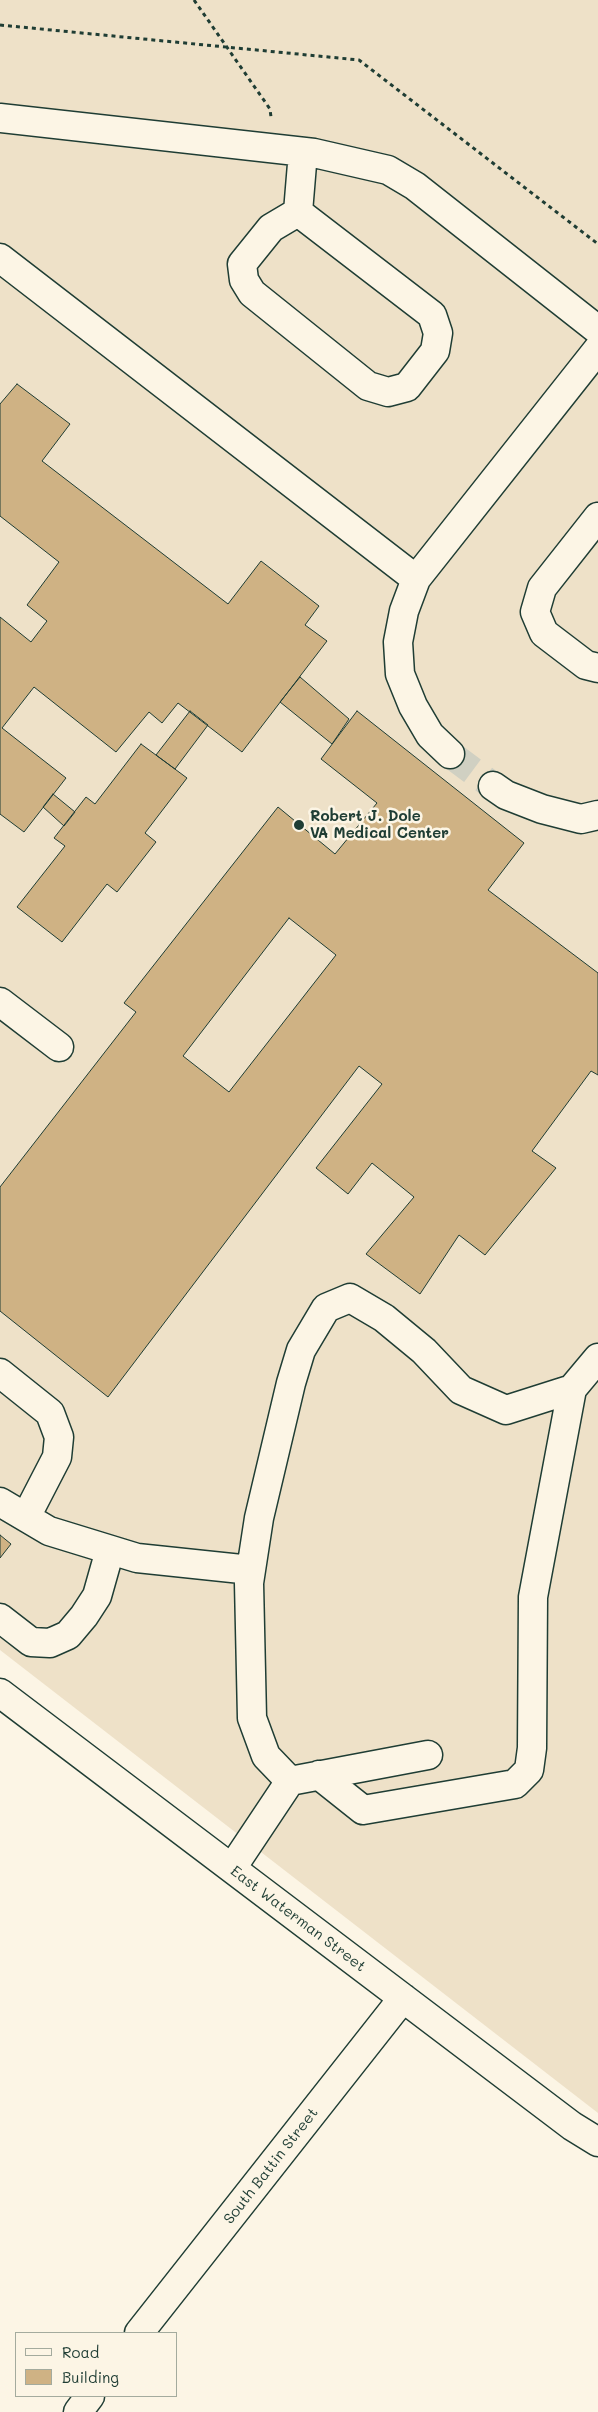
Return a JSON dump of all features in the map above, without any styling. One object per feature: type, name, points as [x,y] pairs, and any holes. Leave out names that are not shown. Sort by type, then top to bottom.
[{"type":"street","points":[[0,118],[303,152],[388,170],[415,186],[598,330]]},
{"type":"street","points":[[298,212],[303,152]]},
{"type":"street","points":[[298,212],[432,315],[438,334],[435,351],[407,387],[388,392],[368,386],[252,294],[244,280],[242,264],[271,228],[298,212]]},
{"type":"street","points":[[0,258],[416,579]]},
{"type":"street","points":[[450,754],[430,736],[413,706],[400,674],[398,642],[404,611],[416,579],[598,349]]},
{"type":"street","points":[[598,517],[542,588],[535,612],[544,633],[586,665],[598,668]]},
{"type":"street","points":[[493,786],[506,795],[542,809],[581,819],[598,815]]},
{"type":"street","points":[[0,1002],[59,1047]]},
{"type":"street","points":[[290,1781],[266,1756],[252,1718],[249,1583],[259,1518],[291,1383],[301,1350],[326,1308],[350,1298],[384,1318],[419,1346],[461,1390],[506,1410],[572,1389]]},
{"type":"street","points":[[319,1775],[363,1810],[515,1784],[529,1770],[532,1748],[533,1597],[572,1389],[598,1358]]},
{"type":"street","points":[[0,1373],[50,1413],[59,1437],[57,1457],[26,1518]]},
{"type":"street","points":[[0,1502],[49,1531],[137,1558],[251,1570]]},
{"type":"street","points":[[0,1618],[31,1642],[50,1643],[68,1635],[97,1596],[110,1550]]},
{"type":"street","name":"East Waterman Street","points":[[0,1693],[572,2126],[598,2142]]},
{"type":"street","points":[[232,1868],[290,1781],[428,1755]]},
{"type":"street","name":"South Battin Street","points":[[140,2332],[403,1998]]},
{"type":"street","points":[[78,2412],[89,2397]]},
{"type":"path","points":[[194,0],[270,109],[272,123]]},
{"type":"path","points":[[0,25],[359,60],[598,244]]},
{"type":"shaded area","name":"Robert J. Dole VA Medical Center","points":[[0,0],[598,0],[598,2113],[0,1650]]},
{"type":"building","points":[[17,384],[70,424],[42,461],[228,604],[261,561],[319,606],[305,625],[327,641],[242,752],[178,703],[162,723],[149,712],[116,752],[34,687],[2,728],[66,778],[24,832],[0,814],[0,617],[31,642],[47,621],[27,605],[59,562],[0,516],[0,404]]},
{"type":"building","points":[[300,677],[349,719],[332,744],[280,702]]},
{"type":"building","points":[[190,711],[208,725],[175,769],[156,755]]},
{"type":"building","points":[[357,711],[524,843],[488,890],[598,973],[598,1075],[591,1071],[532,1151],[556,1168],[485,1255],[459,1235],[420,1294],[366,1254],[414,1197],[372,1163],[348,1194],[316,1168],[382,1084],[359,1066],[108,1397],[0,1311],[0,1187],[136,1012],[124,1003],[278,807],[335,854],[377,803],[321,759]],"holes":[[[289,918],[336,955],[229,1092],[183,1056]]]},
{"type":"building","points":[[141,744],[187,778],[145,833],[156,842],[117,892],[107,884],[62,942],[17,907],[65,846],[54,838],[86,797],[95,804]]},
{"type":"building","points":[[53,794],[75,812],[64,826],[43,807]]},
{"type":"building","points":[[0,1535],[11,1544],[0,1558]]},
{"type":"tunnel","points":[[450,754],[493,786]]},
{"type":"place","name":"Robert J. Dole VA Medical Center","points":[[299,825]]}]
